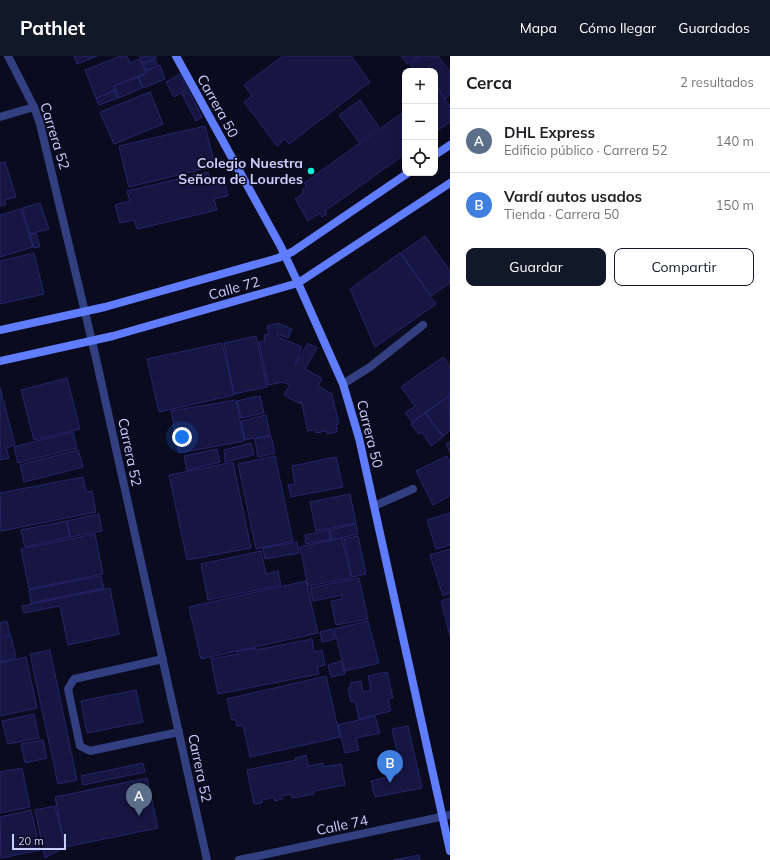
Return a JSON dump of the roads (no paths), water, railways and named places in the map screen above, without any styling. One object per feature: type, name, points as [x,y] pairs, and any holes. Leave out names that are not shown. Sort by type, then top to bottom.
[{"type":"main road","name":"Carrera 50","points":[[176,56],[285,256],[343,384],[359,438],[446,816],[450,851]]},
{"type":"main road","points":[[438,153],[450,144]]},
{"type":"main road","name":"Calle 72","points":[[0,330],[106,307],[285,256],[404,176]]},
{"type":"main road","name":"Calle 72","points":[[0,361],[113,336],[298,283],[450,183]]},
{"type":"street","name":"Carrera 52","points":[[8,56],[34,107],[58,192],[207,860]]},
{"type":"street","points":[[0,117],[34,107]]},
{"type":"street","points":[[343,384],[370,367],[423,325]]},
{"type":"street","points":[[374,506],[413,489]]},
{"type":"street","points":[[163,659],[74,679],[68,689],[80,746],[90,751],[179,732]]},
{"type":"street","name":"Calle 74","points":[[239,860],[446,816]]},
{"type":"place","name":"Colegio Nuestra Señora de Lourdes","points":[[311,171]]},
{"type":"place","name":"Vardí autos usados","points":[[390,783]]},
{"type":"place","name":"DHL Express","points":[[139,816]]}]
